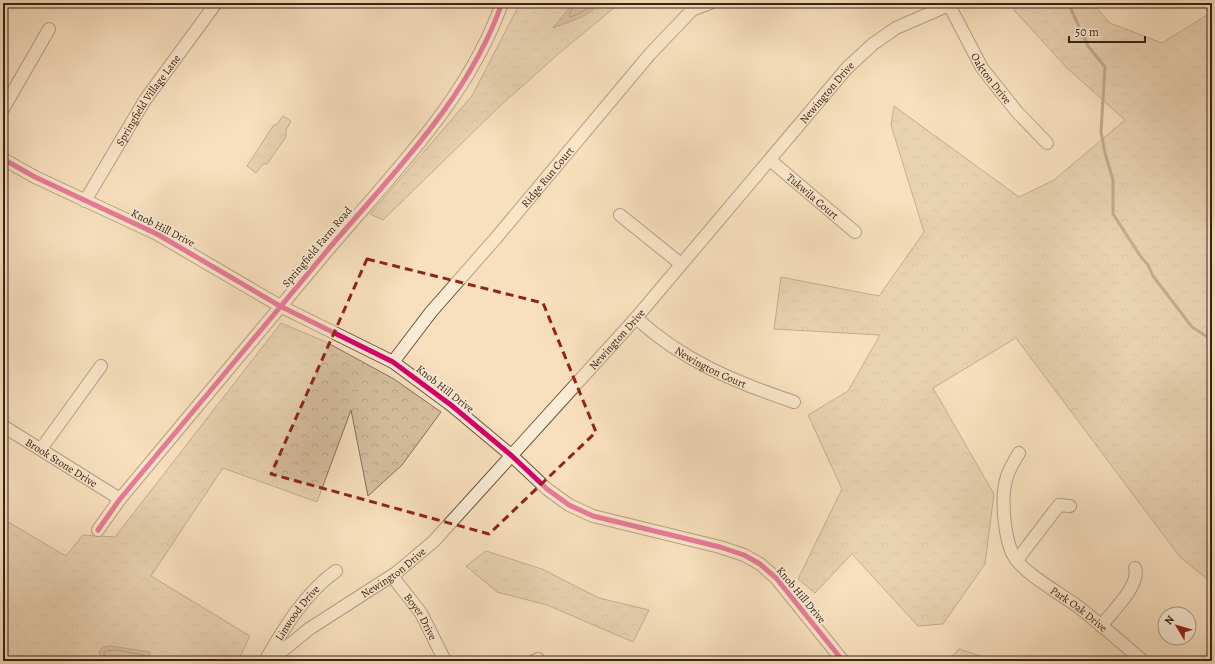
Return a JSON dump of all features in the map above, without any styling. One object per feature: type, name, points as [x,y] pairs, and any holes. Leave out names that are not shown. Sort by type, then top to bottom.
[{"type":"street","name":"Springfield Village Lane","points":[[85,201],[145,100],[216,3]]},
{"type":"street","name":"Springfield Farm Road","points":[[98,530],[120,499],[439,117],[473,66],[487,40],[502,3]]},
{"type":"street","name":"Ridge Run Court","points":[[393,362],[431,312],[496,238],[660,43],[692,10],[710,3]]},
{"type":"street","name":"Oakton Drive","points":[[948,4],[982,68],[1017,112],[1047,143]]},
{"type":"street","name":"Newington Drive","points":[[270,661],[309,629],[392,576],[434,542],[636,318],[847,68],[873,44],[896,28],[948,4]]},
{"type":"street","points":[[3,109],[49,29]]},
{"type":"street","name":"Knob Hill Drive","points":[[3,159],[35,178],[157,234],[280,306],[393,362],[451,405],[512,456],[547,489],[569,505],[593,516],[720,547],[760,564],[776,578],[843,661]]},
{"type":"street","name":"Tukwila Court","points":[[770,160],[855,232]]},
{"type":"street","points":[[620,216],[681,264]]},
{"type":"street","name":"Newington Court","points":[[636,318],[655,336],[694,362],[742,384],[794,402]]},
{"type":"street","points":[[41,449],[101,366]]},
{"type":"street","name":"Brook Stone Drive","points":[[3,426],[120,499]]},
{"type":"street","points":[[1019,453],[1010,468],[1004,492],[1009,544],[1016,559],[1059,505],[1070,506]]},
{"type":"street","name":"Park Oak Drive","points":[[1016,559],[1027,570],[1101,626],[1143,661]]},
{"type":"street","points":[[1101,626],[1132,586],[1136,573],[1134,568]]},
{"type":"street","name":"Linwood Drive","points":[[265,661],[289,621],[325,578],[336,571]]},
{"type":"street","name":"Boyer Drive","points":[[392,576],[421,613],[445,661]]},
{"type":"highlighted area","points":[[367,259],[543,303],[596,432],[489,534],[271,474]]},
{"type":"green space","points":[[520,3],[620,3],[563,50],[502,104],[383,220],[370,214],[472,96]]},
{"type":"green space","points":[[1012,3],[1092,3],[1110,23],[1162,43],[1212,12],[1212,583],[1180,557],[1016,338],[933,388],[994,494],[985,564],[943,624],[918,626],[852,554],[815,593],[798,579],[842,489],[808,415],[848,391],[880,335],[774,329],[781,277],[879,296],[924,232],[891,125],[894,106],[1019,197],[1054,180],[1125,120],[1067,68],[1014,10]]},
{"type":"green space","points":[[283,116],[291,121],[286,130],[286,137],[267,164],[263,164],[256,173],[247,166],[273,126],[277,124]]},
{"type":"green space","points":[[281,323],[326,342],[394,379],[441,412],[402,465],[368,496],[351,410],[317,502],[223,468],[151,576],[250,636],[238,661],[3,661],[3,519],[66,556],[83,535],[115,537]]},
{"type":"green space","points":[[486,551],[542,569],[599,598],[649,610],[633,642],[547,605],[497,592],[466,566]]},
{"type":"green space","points":[[959,649],[996,661],[948,661]]},
{"type":"water","points":[[573,3],[603,3],[582,17],[553,28]]},
{"type":"water","points":[[111,646],[150,652],[149,661],[102,661],[99,652],[103,647]]},
{"type":"waterway","points":[[1068,3],[1088,46],[1105,67],[1101,132],[1105,153],[1113,180],[1113,214],[1141,257],[1148,265],[1153,276],[1192,327],[1212,340]]},
{"type":"cycle path","points":[[98,530],[120,499],[326,252],[426,135],[449,104],[469,72],[487,38],[502,3]]},
{"type":"cycle path","points":[[3,159],[35,177],[157,234],[280,306],[393,362],[451,405],[512,456],[547,489],[569,505],[593,516],[720,547],[744,555],[760,564],[776,578],[843,661]]}]
